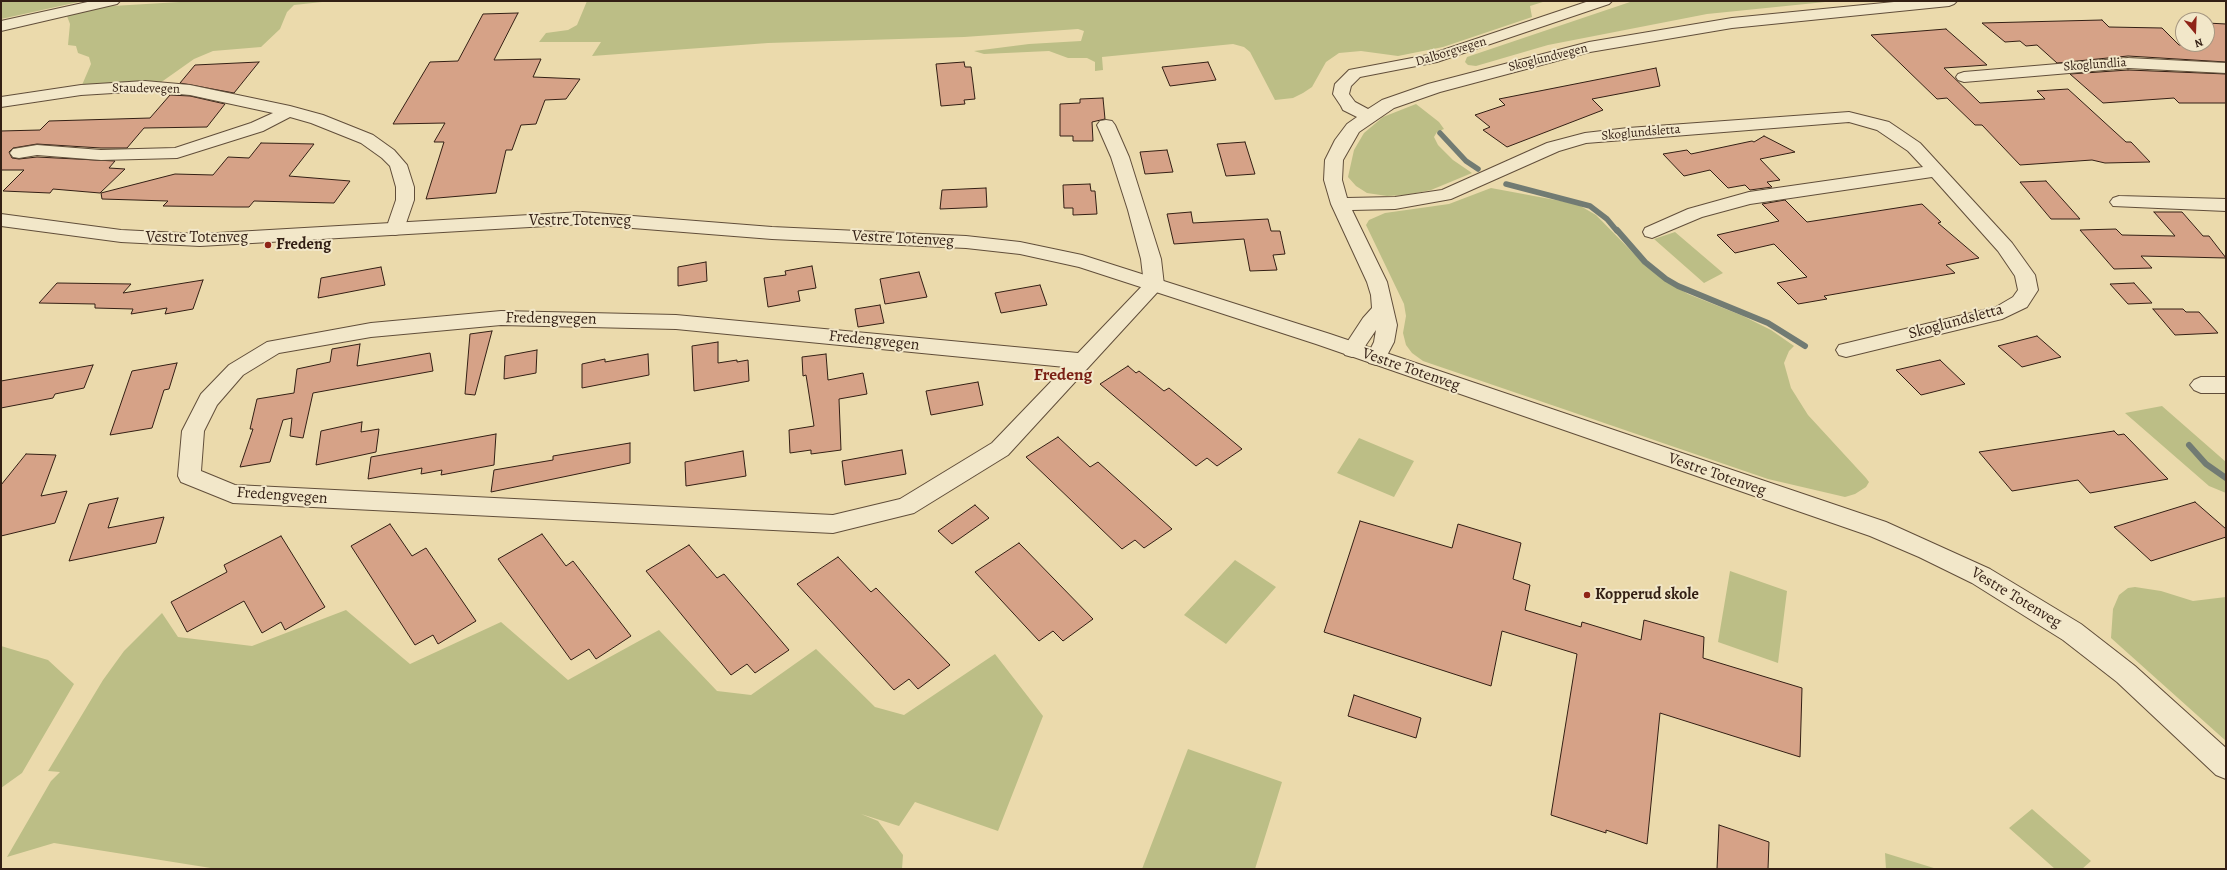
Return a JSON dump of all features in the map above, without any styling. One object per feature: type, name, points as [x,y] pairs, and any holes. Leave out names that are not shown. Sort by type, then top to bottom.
[{"type":"street","points":[[1,26],[110,1]]},
{"type":"street","name":"Dalborgvegen","points":[[1369,116],[1349,106],[1341,94],[1343,84],[1355,73],[1431,59],[1604,1]]},
{"type":"street","name":"Skoglundvegen","points":[[1376,358],[1384,342],[1387,326],[1382,310],[1381,295],[1377,282],[1340,204],[1333,180],[1334,160],[1344,140],[1353,128],[1388,104],[1434,88],[1516,65],[1604,44],[1746,22],[1949,1]]},
{"type":"street","name":"Skoglundlia","points":[[1964,77],[2128,63],[2226,68]]},
{"type":"street","name":"Staudevegen","points":[[1,102],[81,90],[145,86],[190,90],[290,111],[348,130],[379,146],[394,159],[398,165],[405,187],[405,200],[395,229]]},
{"type":"street","points":[[19,153],[37,150],[101,155],[176,153],[257,127],[290,111]]},
{"type":"street","name":"Skoglundsletta","points":[[1340,204],[1395,203],[1445,195],[1529,157],[1585,138],[1628,133],[1849,117],[1883,126],[1899,135],[1914,147],[2005,247],[2025,275],[2028,290],[2020,302],[2002,312],[1846,350]]},
{"type":"street","points":[[1106,125],[1120,157],[1137,210],[1151,259],[1154,285]]},
{"type":"street","points":[[1652,232],[1695,214],[1749,198],[1936,171]]},
{"type":"street","points":[[2119,202],[2226,205]]},
{"type":"street","name":"Vestre Totenveg","points":[[1,220],[121,236],[169,240],[231,239],[582,218],[639,221],[772,233],[966,242],[1020,248],[1082,261],[1376,358],[1878,529],[1940,556],[1981,576],[2072,632],[2126,674],[2226,766]]},
{"type":"street","name":"Fredengvegen","points":[[1081,361],[676,322],[501,318],[371,330],[274,347],[236,370],[209,400],[193,430],[189,476],[233,494],[833,524],[906,507],[1000,449],[1154,285]]},
{"type":"street","points":[[1352,350],[1370,323],[1382,310]]},
{"type":"street","points":[[2201,385],[2226,384]]},
{"type":"green space","points":[[1,1],[83,1],[1,19]]},
{"type":"green space","points":[[196,1],[373,1],[322,2],[294,5],[287,12],[280,29],[261,47],[213,51],[194,59],[160,83],[82,85],[91,64],[89,57],[78,53],[76,46],[68,45],[70,24],[67,16],[71,13],[96,7]]},
{"type":"green space","points":[[587,1],[1546,1],[1530,6],[1532,17],[1443,47],[1398,56],[1361,51],[1339,53],[1326,62],[1312,87],[1293,98],[1275,100],[1250,52],[1244,47],[1233,44],[1102,57],[1103,70],[1095,71],[1095,62],[1087,58],[1068,58],[1049,51],[984,54],[974,51],[1029,44],[1081,41],[1084,31],[1078,29],[964,37],[768,43],[592,56],[601,42],[539,42],[546,33],[568,30],[577,25]]},
{"type":"green space","points":[[1633,1],[1835,1],[1707,14],[1548,45],[1476,66],[1468,65],[1465,62],[1467,57]]},
{"type":"green space","points":[[1416,104],[1439,122],[1444,129],[1437,132],[1434,137],[1438,145],[1453,160],[1472,173],[1431,190],[1406,195],[1387,196],[1367,193],[1356,186],[1348,177],[1354,150],[1364,133],[1383,117]]},
{"type":"green space","points":[[1491,188],[1577,204],[1596,215],[1642,262],[1665,280],[1688,294],[1743,316],[1771,330],[1794,346],[1789,351],[1784,363],[1791,388],[1808,415],[1866,478],[1869,482],[1866,487],[1855,494],[1845,497],[1768,479],[1423,361],[1412,353],[1406,345],[1403,333],[1406,316],[1404,304],[1366,225],[1369,220],[1385,213],[1449,204]]},
{"type":"green space","points":[[1675,232],[1723,273],[1704,283],[1654,239]]},
{"type":"green space","points":[[2162,406],[2226,462],[2226,493],[2209,486],[2125,413]]},
{"type":"green space","points":[[1359,438],[1414,461],[1394,497],[1337,473]]},
{"type":"green space","points":[[1235,560],[1276,587],[1226,644],[1184,615]]},
{"type":"green space","points":[[1730,571],[1787,591],[1778,663],[1718,642]]},
{"type":"green space","points":[[2135,587],[2161,591],[2193,601],[2226,597],[2226,741],[2111,638],[2113,609],[2119,595],[2128,588]]},
{"type":"green space","points":[[346,610],[410,664],[501,622],[568,680],[659,630],[717,691],[751,695],[816,649],[875,707],[904,715],[995,654],[1043,716],[998,831],[915,802],[899,826],[861,814],[878,821],[903,855],[902,869],[217,869],[54,843],[7,857],[51,781],[60,772],[48,771],[103,680],[124,651],[162,613],[178,637],[252,646]]},
{"type":"green space","points":[[1,646],[48,660],[74,684],[22,773],[1,788]]},
{"type":"green space","points":[[1188,749],[1282,782],[1255,869],[1142,869]]},
{"type":"green space","points":[[2032,809],[2091,861],[2082,869],[2055,869],[2009,828]]},
{"type":"green space","points":[[1885,853],[1937,869],[1886,869]]},
{"type":"building","points":[[518,13],[494,60],[541,59],[533,77],[580,79],[566,99],[545,100],[536,124],[521,125],[512,150],[506,150],[496,193],[426,199],[444,142],[434,142],[445,123],[393,124],[430,62],[458,61],[483,14]]},
{"type":"building","points":[[2102,20],[2109,27],[2162,28],[2175,41],[2175,52],[2215,52],[2215,23],[2226,24],[2226,62],[2128,56],[2057,63],[2037,45],[2026,46],[2020,41],[2005,42],[1982,23]]},
{"type":"building","points":[[1946,29],[1987,65],[1944,68],[1980,103],[2045,99],[2037,91],[2068,89],[2126,142],[2131,142],[2150,162],[2105,163],[2092,160],[2020,165],[1982,125],[1975,125],[1947,98],[1937,99],[1871,35]]},
{"type":"building","points":[[259,62],[234,93],[180,83],[195,65]]},
{"type":"building","points":[[964,62],[965,67],[971,67],[975,99],[964,100],[965,104],[941,106],[936,64]]},
{"type":"building","points":[[1208,62],[1216,80],[1170,86],[1162,67]]},
{"type":"building","points":[[1656,68],[1660,86],[1592,99],[1603,110],[1507,147],[1483,130],[1490,127],[1475,115],[1505,105],[1499,99]]},
{"type":"building","points":[[2128,70],[2226,74],[2226,103],[2179,103],[2174,98],[2103,103],[2070,74]]},
{"type":"building","points":[[170,95],[190,96],[225,104],[207,127],[144,128],[127,148],[37,144],[13,148],[9,152],[12,158],[19,159],[37,157],[115,161],[109,168],[125,169],[100,193],[53,189],[50,193],[3,191],[24,170],[1,170],[1,131],[40,130],[49,121],[150,118]]},
{"type":"building","points":[[1103,98],[1105,119],[1092,122],[1093,141],[1073,141],[1073,136],[1060,136],[1060,104],[1080,103],[1080,99]]},
{"type":"building","points":[[1764,136],[1795,152],[1760,159],[1780,180],[1767,182],[1772,187],[1750,190],[1745,185],[1728,188],[1710,170],[1684,176],[1663,154],[1687,150],[1691,154],[1752,141],[1754,142]]},
{"type":"building","points":[[1245,142],[1255,174],[1226,176],[1217,144]]},
{"type":"building","points":[[261,143],[314,144],[289,176],[350,181],[334,203],[254,201],[249,207],[163,206],[168,201],[102,199],[101,193],[175,174],[213,175],[228,157],[249,158]]},
{"type":"building","points":[[1167,150],[1173,172],[1145,174],[1140,152]]},
{"type":"building","points":[[2046,181],[2080,219],[2051,219],[2020,182]]},
{"type":"building","points":[[1090,184],[1091,191],[1095,191],[1097,214],[1073,215],[1073,208],[1064,208],[1063,185]]},
{"type":"building","points":[[986,188],[987,207],[940,209],[942,190]]},
{"type":"building","points":[[1785,200],[1807,222],[1922,204],[1941,222],[1938,223],[1979,258],[1946,265],[1955,273],[1824,296],[1827,299],[1798,304],[1777,283],[1807,277],[1774,244],[1735,253],[1717,235],[1779,221],[1762,204]]},
{"type":"building","points":[[1191,212],[1193,223],[1268,219],[1271,231],[1280,231],[1285,254],[1273,255],[1277,270],[1250,271],[1244,239],[1174,244],[1167,214]]},
{"type":"building","points":[[2154,212],[2182,212],[2203,236],[2209,236],[2226,258],[2141,256],[2152,268],[2114,269],[2080,230],[2116,229],[2122,235],[2175,236]]},
{"type":"building","points":[[706,262],[707,281],[678,286],[678,267]]},
{"type":"building","points":[[812,266],[816,288],[798,291],[800,301],[768,307],[764,278],[786,275],[785,271]]},
{"type":"building","points":[[381,267],[385,285],[318,298],[321,278]]},
{"type":"building","points":[[919,272],[927,297],[885,304],[880,279]]},
{"type":"building","points":[[203,280],[193,309],[165,314],[167,308],[131,314],[133,309],[95,308],[95,304],[39,303],[57,283],[131,284],[123,293]]},
{"type":"building","points":[[2134,283],[2152,303],[2128,304],[2110,284]]},
{"type":"building","points":[[1040,285],[1047,305],[1001,313],[995,293]]},
{"type":"building","points":[[880,305],[884,323],[858,327],[855,309]]},
{"type":"building","points":[[2153,309],[2183,309],[2186,312],[2199,312],[2218,333],[2175,335]]},
{"type":"building","points":[[492,331],[475,395],[465,394],[470,334]]},
{"type":"building","points":[[2037,336],[2061,357],[2022,367],[1998,346]]},
{"type":"building","points":[[718,342],[718,363],[748,360],[749,381],[694,391],[692,346]]},
{"type":"building","points":[[360,344],[357,366],[430,353],[433,371],[313,393],[303,438],[290,436],[292,418],[283,420],[270,462],[240,467],[253,429],[250,429],[257,399],[294,393],[297,369],[330,362],[332,349]]},
{"type":"building","points":[[537,350],[536,373],[504,379],[505,356]]},
{"type":"building","points":[[648,354],[649,375],[582,388],[582,364],[605,359],[605,362]]},
{"type":"building","points":[[826,354],[828,380],[863,373],[867,394],[839,399],[841,450],[811,454],[811,450],[790,453],[789,430],[814,426],[806,375],[803,376],[802,357]]},
{"type":"building","points":[[1940,360],[1965,384],[1921,395],[1896,370]]},
{"type":"building","points":[[177,363],[169,389],[164,390],[152,428],[110,435],[132,371]]},
{"type":"building","points":[[93,365],[84,388],[55,394],[53,398],[1,408],[1,381]]},
{"type":"building","points":[[1128,366],[1136,373],[1139,371],[1164,391],[1169,388],[1242,449],[1217,466],[1207,458],[1196,466],[1100,384]]},
{"type":"building","points":[[978,382],[983,405],[931,415],[926,391]]},
{"type":"building","points":[[362,422],[361,432],[379,429],[376,452],[316,465],[321,431]]},
{"type":"building","points":[[2114,431],[2118,435],[2124,434],[2168,479],[2090,493],[2078,480],[2012,491],[1979,452]]},
{"type":"building","points":[[496,434],[494,465],[441,475],[442,470],[421,474],[422,468],[368,479],[371,457]]},
{"type":"building","points":[[1058,437],[1090,467],[1098,462],[1172,529],[1144,548],[1135,540],[1122,549],[1026,457]]},
{"type":"building","points":[[630,443],[630,463],[491,492],[494,470],[553,460],[553,456]]},
{"type":"building","points":[[902,450],[906,474],[845,485],[842,461]]},
{"type":"building","points":[[743,451],[746,476],[686,486],[685,462]]},
{"type":"building","points":[[26,454],[56,455],[41,496],[67,491],[55,523],[1,536],[1,485]]},
{"type":"building","points":[[118,498],[108,528],[164,517],[156,543],[69,561],[89,504]]},
{"type":"building","points":[[2195,502],[2226,529],[2226,537],[2151,561],[2114,527]]},
{"type":"building","points":[[975,505],[989,518],[952,544],[938,531]]},
{"type":"building","points":[[1360,521],[1452,548],[1458,524],[1521,543],[1513,579],[1530,585],[1525,610],[1581,627],[1582,622],[1641,640],[1644,620],[1704,637],[1703,658],[1802,688],[1800,757],[1660,713],[1647,844],[1606,830],[1606,833],[1551,815],[1577,654],[1502,631],[1491,686],[1324,632]]},
{"type":"building","points":[[390,524],[412,556],[426,548],[476,621],[438,644],[433,635],[415,645],[351,546]]},
{"type":"building","points":[[542,534],[566,566],[573,561],[631,636],[596,659],[589,649],[571,660],[498,559]]},
{"type":"building","points":[[281,536],[325,607],[285,630],[281,622],[262,633],[244,601],[187,632],[171,602],[227,572],[224,565]]},
{"type":"building","points":[[1019,543],[1093,619],[1063,641],[1053,631],[1039,641],[975,572]]},
{"type":"building","points":[[689,545],[717,578],[724,574],[789,650],[755,673],[747,664],[731,675],[646,571]]},
{"type":"building","points":[[838,557],[871,592],[876,588],[950,665],[918,689],[909,679],[894,690],[797,584]]},
{"type":"building","points":[[1354,695],[1421,718],[1416,738],[1348,716]]},
{"type":"building","points":[[1719,825],[1769,842],[1768,869],[1717,869]]},
{"type":"waterway","points":[[1440,133],[1466,161],[1478,169]]},
{"type":"waterway","points":[[1506,184],[1590,206],[1607,219],[1617,231]]},
{"type":"waterway","points":[[1617,230],[1645,262],[1666,279],[1678,286],[1768,323],[1805,346]]},
{"type":"waterway","points":[[2189,445],[2206,464],[2226,478]]},
{"type":"place","name":"Fredeng","points":[[268,245]]},
{"type":"place","name":"Kopperud skole","points":[[1587,595]]},
{"type":"district","name":"Fredeng","points":[[1063,376]]}]
